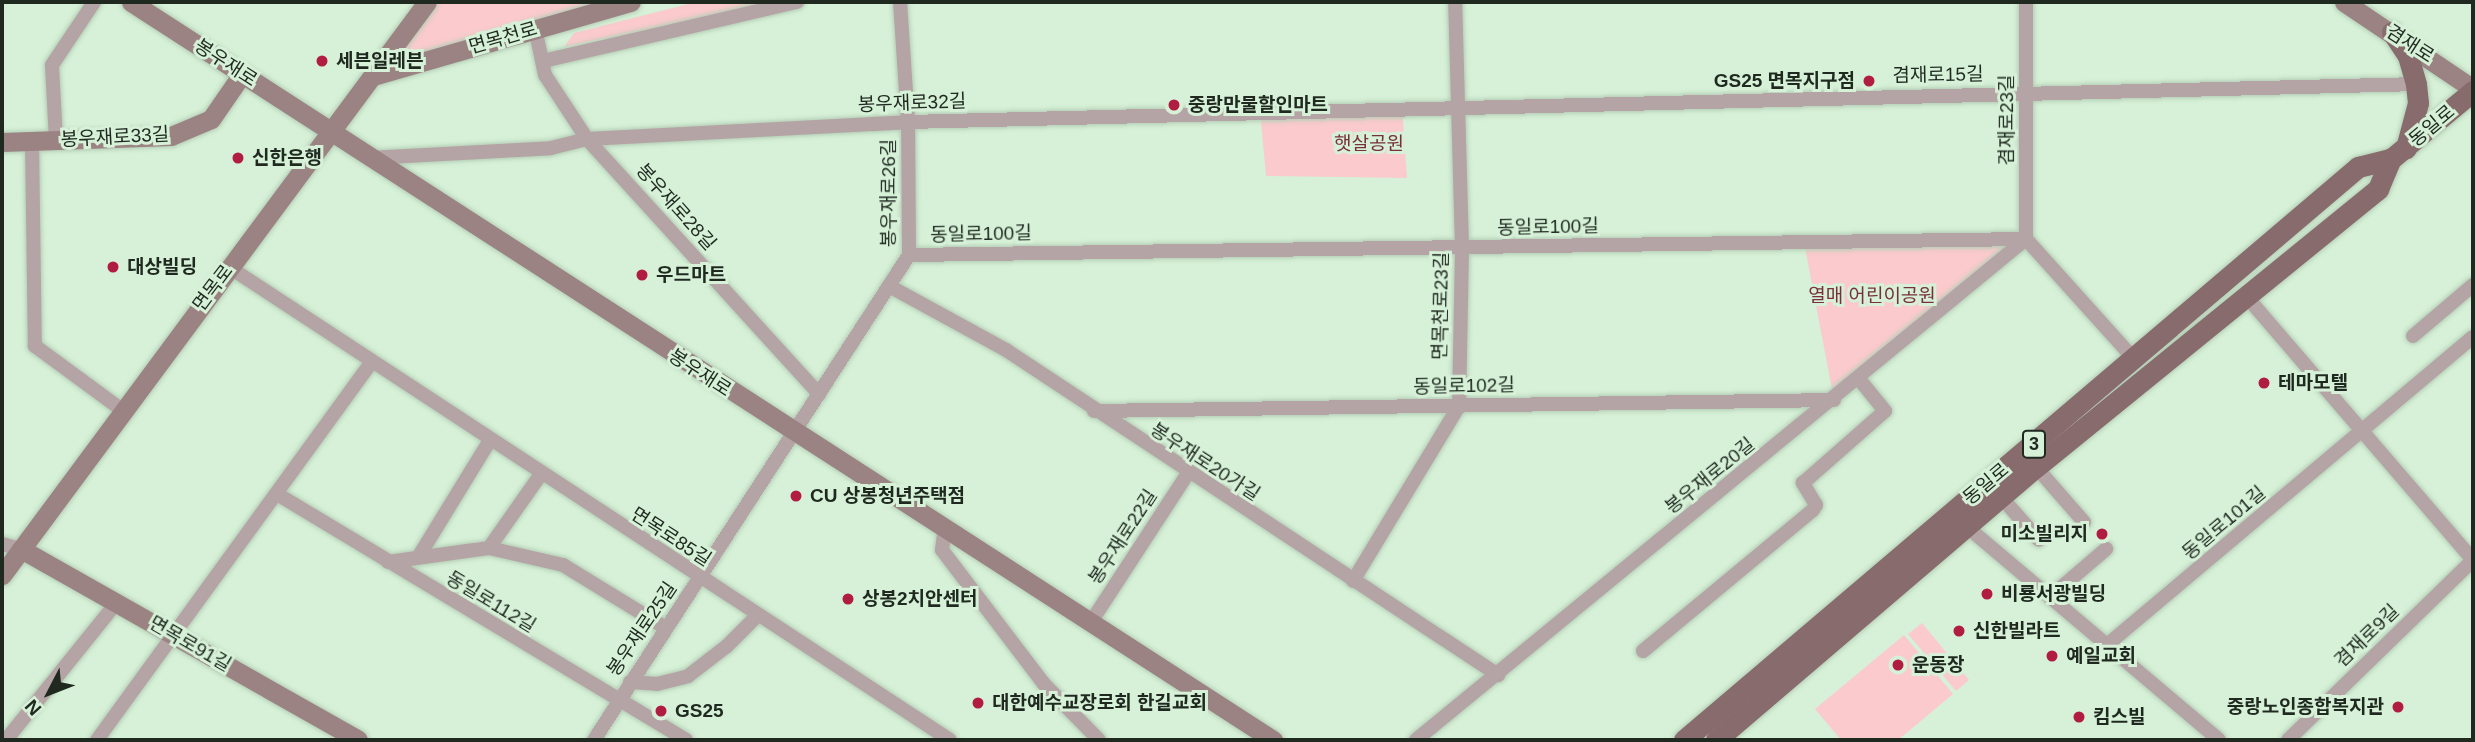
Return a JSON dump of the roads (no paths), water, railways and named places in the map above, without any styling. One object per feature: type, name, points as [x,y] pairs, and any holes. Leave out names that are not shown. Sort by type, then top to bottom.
[{"type":"main road","points":[[2392,32],[2408,56],[2418,103],[2398,154]]},
{"type":"main road","name":"동일로","points":[[1716,740],[2036,467],[2378,188],[2398,154],[2473,90]]},
{"type":"main road","name":"동일로","points":[[1684,740],[2358,167],[2398,154]]},
{"type":"street","points":[[56,140],[52,65],[94,2]]},
{"type":"street","name":"봉우재로","points":[[131,2],[367,158],[793,433],[945,526],[1273,740]]},
{"type":"street","name":"면목로","points":[[2,575],[11,546],[122,410],[376,75],[427,2]]},
{"type":"street","name":"면목천로","points":[[376,75],[631,2]]},
{"type":"street","points":[[543,61],[797,2]]},
{"type":"street","name":"봉우재로26길","points":[[793,433],[909,255],[908,122],[900,2]]},
{"type":"street","name":"면목천로23길","points":[[1353,581],[1458,406],[1462,247],[1455,2]]},
{"type":"street","name":"겸재로23길","points":[[2026,2],[2026,239]]},
{"type":"street","name":"겸재로","points":[[2344,2],[2392,32],[2473,90]]},
{"type":"street","name":"봉우재로28길","points":[[535,29],[545,75],[587,139],[819,394]]},
{"type":"street","name":"봉우재로33길","points":[[2,142],[144,139],[198,127],[211,119],[242,74]]},
{"type":"street","name":"겸재로15길","points":[[1460,106],[2416,84]]},
{"type":"street","name":"봉우재로32길","points":[[367,158],[551,148],[587,139],[908,122],[1460,106]]},
{"type":"street","points":[[32,141],[35,346],[122,410]]},
{"type":"street","points":[[2026,239],[2134,359]]},
{"type":"street","name":"동일로100길","points":[[909,255],[2026,239]]},
{"type":"street","name":"봉우재로20길","points":[[1416,740],[1834,400],[2026,239]]},
{"type":"street","name":"면목로85길","points":[[229,267],[699,579],[950,740]]},
{"type":"street","points":[[2413,336],[2473,285]]},
{"type":"street","name":"봉우재로20가길","points":[[889,286],[1006,351],[1498,675]]},
{"type":"street","points":[[2246,296],[2365,431],[2473,560]]},
{"type":"street","name":"동일로101길","points":[[2107,645],[2365,431],[2473,337]]},
{"type":"street","points":[[97,740],[372,362]]},
{"type":"street","points":[[1643,651],[1813,510],[1816,505],[1803,483],[1885,411],[1859,379]]},
{"type":"street","name":"동일로102길","points":[[1094,411],[1834,400]]},
{"type":"street","name":"봉우재로25길","points":[[594,740],[793,433]]},
{"type":"street","points":[[419,556],[490,440]]},
{"type":"street","name":"동일로","points":[[2036,467],[2084,522]]},
{"type":"street","name":"봉우재로22길","points":[[1091,622],[1188,473]]},
{"type":"street","points":[[489,548],[541,474]]},
{"type":"street","name":"동일로112길","points":[[277,494],[617,701],[686,740]]},
{"type":"street","name":"동일로","points":[[2001,497],[2039,540]]},
{"type":"street","points":[[945,526],[942,550],[1044,684],[1099,740]]},
{"type":"street","points":[[1966,526],[2219,740]]},
{"type":"street","name":"면목로91길","points":[[11,546],[358,740]]},
{"type":"street","points":[[388,562],[489,548],[562,565],[666,628]]},
{"type":"street","points":[[2050,597],[2106,549]]},
{"type":"street","name":"겸재로9길","points":[[2288,740],[2473,560]]},
{"type":"street","points":[[6,740],[116,603]]},
{"type":"street","points":[[630,682],[657,684],[688,676],[727,646],[757,616]]},
{"type":"place","name":"세븐일레븐","points":[[322,61]]},
{"type":"place","name":"GS25 면목지구점","points":[[1869,81]]},
{"type":"place","name":"중랑만물할인마트","points":[[1174,105]]},
{"type":"place","name":"신한은행","points":[[238,158]]},
{"type":"place","name":"대상빌딩","points":[[113,267]]},
{"type":"place","name":"우드마트","points":[[642,275]]},
{"type":"place","name":"테마모텔","points":[[2264,383]]},
{"type":"place","name":"CU 상봉청년주택점","points":[[796,496]]},
{"type":"place","name":"미소빌리지","points":[[2102,534]]},
{"type":"place","name":"비룡서광빌딩","points":[[1987,594]]},
{"type":"place","name":"상봉2치안센터","points":[[848,599]]},
{"type":"place","name":"신한빌라트","points":[[1959,631]]},
{"type":"place","name":"예일교회","points":[[2052,656]]},
{"type":"place","name":"운동장","points":[[1898,665]]},
{"type":"place","name":"대한예수교장로회 한길교회","points":[[978,703]]},
{"type":"place","name":"중랑노인종합복지관","points":[[2398,707]]},
{"type":"place","name":"GS25","points":[[661,711]]},
{"type":"place","name":"킴스빌","points":[[2079,717]]},
{"type":"park label","name":"햇살공원","points":[[1369,144]]},
{"type":"park label","name":"열매 어린이공원","points":[[1872,296]]}]
